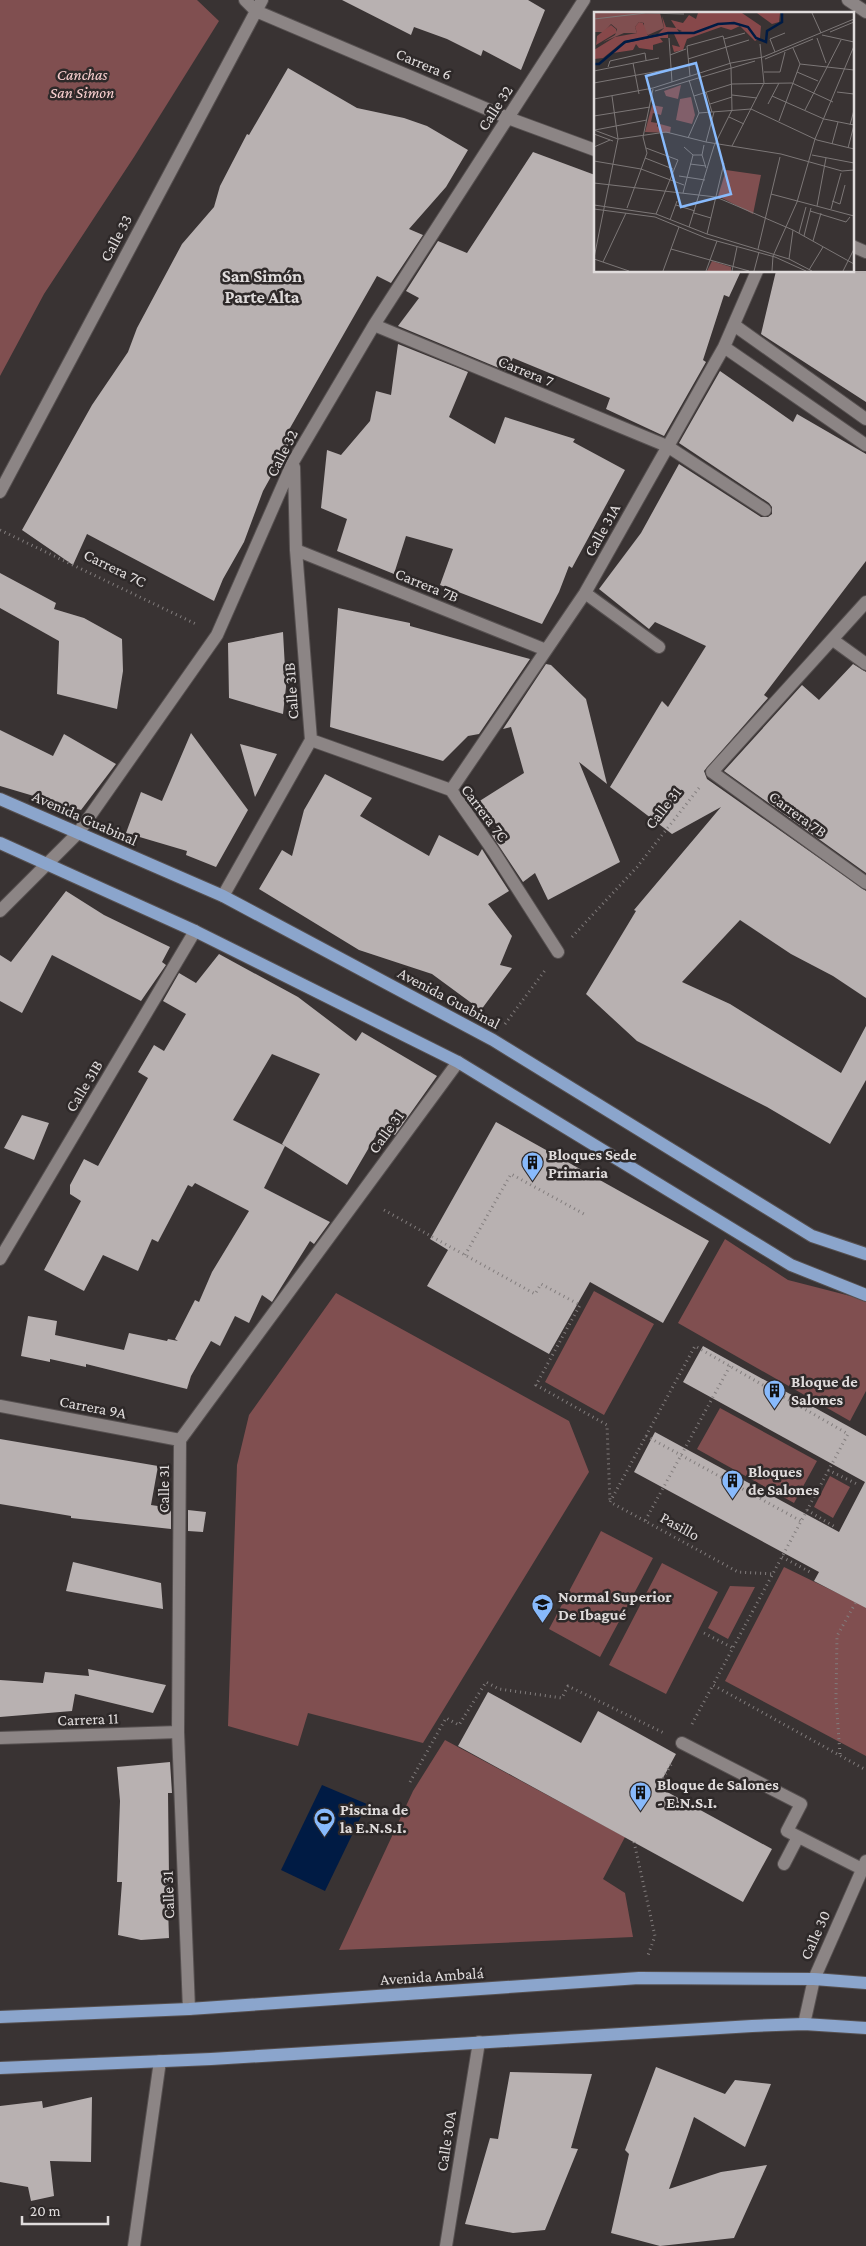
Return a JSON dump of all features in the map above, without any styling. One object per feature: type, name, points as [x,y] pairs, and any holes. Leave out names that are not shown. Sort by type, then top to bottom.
[{"type":"main road","name":"Avenida Guabinal","points":[[0,799],[223,896],[493,1040],[812,1236],[866,1254]]},
{"type":"main road","points":[[0,843],[195,931],[458,1062],[791,1265],[866,1295]]},
{"type":"main road","name":"Avenida Ambalá","points":[[0,2017],[189,2009],[639,1978],[814,1979],[866,1983]]},
{"type":"main road","points":[[0,2068],[160,2061],[804,2024],[866,2028]]},
{"type":"street","name":"Carrera 6","points":[[245,0],[508,118],[594,150]]},
{"type":"street","name":"Calle 32","points":[[0,911],[78,833],[217,635],[293,462],[374,326],[584,0]]},
{"type":"street","points":[[848,0],[866,12]]},
{"type":"street","name":"Calle 33","points":[[0,492],[259,5]]},
{"type":"street","points":[[854,247],[866,252]]},
{"type":"street","name":"Calle 31A","points":[[451,790],[585,593],[724,347],[757,272]]},
{"type":"street","name":"Carrera 7","points":[[374,326],[667,446],[765,510]]},
{"type":"street","points":[[734,326],[866,420]]},
{"type":"street","points":[[724,347],[866,445]]},
{"type":"street","name":"Calle 31B","points":[[223,896],[310,740],[296,550],[293,462]]},
{"type":"street","name":"Carrera 7B","points":[[296,550],[546,650]]},
{"type":"street","points":[[585,593],[659,647]]},
{"type":"street","points":[[712,772],[866,602]]},
{"type":"street","points":[[833,640],[866,664]]},
{"type":"street","name":"Carrera 7C","points":[[310,740],[451,790],[494,852],[558,952]]},
{"type":"street","name":"Carrera 7B","points":[[712,772],[866,883]]},
{"type":"street","name":"Calle 31B","points":[[0,1259],[195,931]]},
{"type":"street","name":"Calle 31","points":[[189,2009],[178,1732],[180,1440],[458,1062]]},
{"type":"street","name":"Carrera 9A","points":[[0,1406],[180,1440]]},
{"type":"street","name":"Carrera 11","points":[[0,1738],[178,1732]]},
{"type":"street","points":[[682,1743],[801,1804],[787,1831],[864,1865]]},
{"type":"street","points":[[784,1864],[798,1837]]},
{"type":"street","name":"Calle 30","points":[[804,2024],[814,1979],[864,1865]]},
{"type":"street","name":"Calle 30A","points":[[446,2246],[479,2042]]},
{"type":"street","points":[[134,2246],[160,2061]]},
{"type":"path","name":"Carrera 7C","points":[[0,530],[217,635]]},
{"type":"path","name":"Calle 31","points":[[493,1040],[558,952],[637,867],[712,772]]},
{"type":"path","points":[[465,1255],[511,1174],[584,1214]]},
{"type":"path","points":[[384,1210],[535,1294],[541,1284],[580,1305],[536,1385],[607,1425],[610,1502]]},
{"type":"path","points":[[610,1502],[695,1346],[848,1434],[658,1787]]},
{"type":"path","name":"Pasillo","points":[[730,1366],[645,1521],[738,1572],[773,1574]]},
{"type":"path","points":[[646,1436],[802,1521]]},
{"type":"path","points":[[828,1470],[859,1485]]},
{"type":"path","points":[[610,1502],[645,1521]]},
{"type":"path","points":[[807,1510],[835,1527]]},
{"type":"path","points":[[782,1557],[810,1572]]},
{"type":"path","points":[[840,1755],[836,1700],[837,1636],[856,1602]]},
{"type":"path","points":[[704,1633],[733,1648]]},
{"type":"path","points":[[410,1782],[446,1718],[459,1725],[486,1682],[499,1689],[562,1698],[568,1686],[682,1743]]},
{"type":"path","points":[[713,1685],[866,1770]]},
{"type":"path","points":[[634,1842],[655,1936],[639,1978]]},
{"type":"green space","name":"Canchas San Simon","points":[[0,0],[197,0],[219,21],[134,157],[44,294],[0,376]]},
{"type":"green space","points":[[725,1239],[788,1280],[866,1300],[866,1391],[850,1421],[678,1323]]},
{"type":"green space","points":[[594,1291],[654,1324],[604,1415],[545,1382]]},
{"type":"green space","points":[[336,1293],[569,1421],[589,1472],[423,1743],[308,1713],[298,1746],[228,1726],[237,1465],[249,1415]]},
{"type":"green space","points":[[720,1408],[817,1461],[794,1503],[697,1449]]},
{"type":"green space","points":[[830,1476],[850,1487],[833,1518],[814,1507]]},
{"type":"green space","points":[[601,1531],[653,1558],[600,1657],[549,1629]]},
{"type":"green space","points":[[662,1563],[718,1592],[666,1694],[609,1665]]},
{"type":"green space","points":[[784,1567],[866,1607],[866,1756],[725,1681]]},
{"type":"green space","points":[[730,1586],[755,1587],[728,1639],[708,1628]]},
{"type":"green space","points":[[445,1740],[625,1837],[603,1879],[625,1893],[633,1937],[339,1950],[413,1791]]},
{"type":"water","name":"Piscina de la E.N.S.I.","points":[[322,1785],[367,1804],[325,1891],[281,1870]]},
{"type":"building","points":[[342,0],[528,0],[545,10],[521,70],[483,50],[481,56],[447,39],[414,27],[411,35]]},
{"type":"building","points":[[288,68],[357,108],[404,118],[427,126],[468,150],[446,187],[409,229],[423,235],[391,283],[377,276],[286,435],[293,437],[263,491],[244,542],[223,579],[214,601],[87,534],[73,565],[22,530],[92,405],[128,352],[137,328],[182,244],[214,207],[220,186],[247,134],[249,135]]},
{"type":"building","points":[[533,152],[594,175],[594,272],[741,272],[729,297],[724,295],[703,360],[706,362],[664,436],[606,409],[610,398],[513,358],[506,371],[398,326],[419,298],[406,291],[438,241],[467,253]]},
{"type":"building","points":[[866,271],[866,402],[761,334],[776,272]]},
{"type":"building","points":[[398,344],[468,372],[449,417],[495,444],[505,417],[575,439],[573,442],[625,470],[572,568],[569,566],[559,592],[542,624],[440,585],[453,549],[406,536],[394,574],[337,551],[347,519],[321,508],[327,450],[341,455],[370,421],[376,391],[391,395]]},
{"type":"building","points":[[720,371],[793,422],[797,414],[866,454],[866,561],[764,695],[768,698],[704,771],[707,779],[866,891],[866,998],[833,976],[791,954],[740,920],[682,982],[730,1004],[841,1073],[866,1026],[866,1080],[830,1144],[767,1107],[637,1041],[586,994],[636,911],[634,910],[721,807],[672,834],[610,787],[662,701],[668,707],[706,646],[655,622],[649,629],[599,589],[641,533],[679,464],[761,517],[768,517],[772,514],[772,507],[769,503],[679,443]]},
{"type":"building","points":[[0,573],[56,603],[54,609],[84,618],[122,639],[123,671],[117,709],[57,694],[59,641],[0,608]]},
{"type":"building","points":[[338,608],[410,623],[410,626],[530,659],[479,734],[468,736],[443,761],[330,727]]},
{"type":"building","points":[[283,632],[286,687],[283,714],[229,698],[228,643]]},
{"type":"building","points":[[546,664],[551,665],[586,699],[607,784],[579,762],[620,862],[548,900],[535,873],[523,882],[491,834],[497,825],[478,802],[524,773],[511,727],[503,729]]},
{"type":"building","points":[[853,664],[866,672],[866,873],[724,771],[802,685],[819,700]]},
{"type":"building","points":[[0,730],[53,756],[64,734],[116,764],[81,810],[0,786]]},
{"type":"building","points":[[191,733],[248,810],[216,867],[186,855],[187,851],[126,833],[141,792],[162,801]]},
{"type":"building","points":[[240,744],[277,754],[255,797]]},
{"type":"building","points":[[325,774],[372,798],[360,816],[429,856],[439,835],[478,856],[482,849],[509,891],[488,904],[512,936],[500,965],[512,968],[481,1010],[432,974],[359,950],[259,889],[282,850],[292,856],[304,810]]},
{"type":"building","points":[[66,891],[104,915],[170,947],[162,962],[166,965],[141,1001],[52,955],[22,1013],[0,1001],[0,955],[11,962]]},
{"type":"building","points":[[219,954],[298,997],[356,1041],[362,1032],[437,1076],[395,1135],[381,1127],[347,1185],[285,1146],[264,1188],[330,1222],[314,1244],[310,1241],[272,1302],[262,1295],[249,1323],[235,1316],[220,1346],[211,1341],[191,1376],[187,1389],[86,1364],[86,1367],[50,1359],[50,1362],[21,1356],[28,1316],[57,1321],[55,1335],[124,1350],[129,1333],[167,1341],[168,1339],[178,1341],[175,1339],[195,1300],[199,1302],[212,1272],[249,1211],[195,1183],[192,1187],[188,1185],[158,1242],[152,1239],[138,1271],[103,1255],[84,1291],[44,1270],[81,1201],[70,1194],[70,1185],[84,1159],[98,1166],[148,1078],[138,1072],[154,1045],[164,1051],[186,1014],[163,1001],[179,973],[196,983]],"holes":[[[272,1054],[320,1074],[282,1144],[285,1146],[233,1120]]]},
{"type":"building","points":[[22,1115],[49,1123],[34,1160],[4,1148]]},
{"type":"building","name":"Bloques Sede Primaria","points":[[496,1122],[709,1241],[663,1323],[590,1282],[549,1354],[427,1286],[448,1250],[430,1239]]},
{"type":"building","points":[[703,1346],[866,1436],[866,1608],[814,1581],[819,1572],[634,1472],[655,1432],[839,1532],[865,1482],[683,1382]]},
{"type":"building","points":[[0,1439],[158,1466],[151,1505],[171,1508],[171,1529],[71,1518],[71,1516],[0,1504]]},
{"type":"building","points":[[188,1510],[206,1512],[203,1532],[188,1531]]},
{"type":"building","points":[[73,1562],[161,1583],[163,1609],[66,1591]]},
{"type":"building","points":[[88,1669],[166,1685],[153,1713],[75,1694],[72,1711],[0,1717],[0,1680],[43,1683],[45,1672],[89,1676]]},
{"type":"building","name":"Bloque de Salones - E.N.S.I.","points":[[488,1692],[581,1743],[598,1711],[676,1754],[658,1787],[772,1849],[743,1902],[458,1746]]},
{"type":"building","points":[[170,1762],[172,1793],[168,1793],[169,1877],[167,1877],[169,1938],[141,1940],[118,1935],[122,1882],[117,1882],[120,1801],[117,1767]]},
{"type":"building","points":[[656,2067],[725,2094],[735,2080],[771,2084],[745,2147],[694,2117],[669,2189],[721,2172],[767,2165],[734,2238],[660,2246],[611,2233],[629,2154],[625,2150]]},
{"type":"building","points":[[510,2072],[592,2074],[571,2148],[578,2149],[545,2230],[513,2233],[465,2224],[490,2138],[498,2139]]},
{"type":"building","points":[[92,2097],[91,2162],[50,2161],[54,2196],[31,2201],[28,2187],[0,2182],[0,2106],[42,2101],[43,2108]]},
{"type":"place","name":"Bloques Sede Primaria","points":[[532,1182]]},
{"type":"place","name":"Bloque de Salones","points":[[775,1409]]},
{"type":"place","name":"Bloques de Salones","points":[[732,1499]]},
{"type":"place","name":"Normal Superior De Ibagué","points":[[542,1624]]},
{"type":"place","name":"Bloque de Salones - E.N.S.I.","points":[[641,1812]]},
{"type":"place","name":"Piscina de la E.N.S.I.","points":[[324,1837]]},
{"type":"district","name":"San Simón Parte Alta","points":[[262,286]]}]
